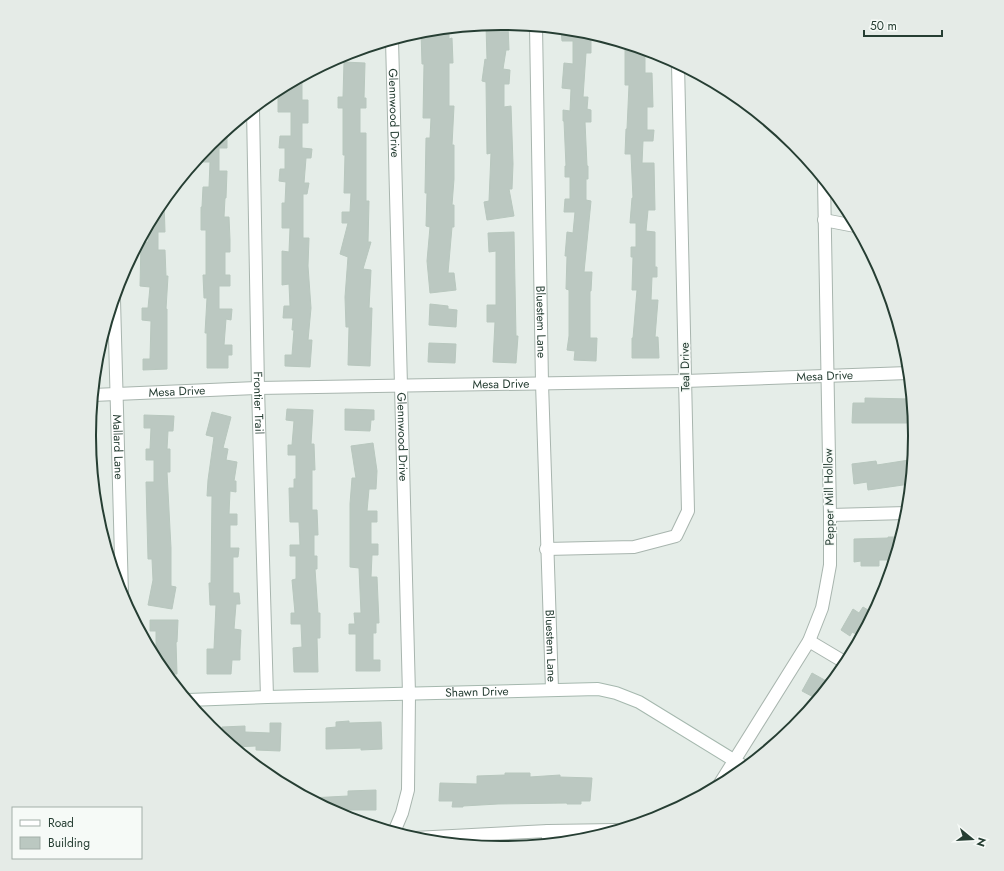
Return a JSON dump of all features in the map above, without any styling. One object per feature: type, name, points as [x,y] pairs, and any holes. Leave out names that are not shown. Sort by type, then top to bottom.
[{"type":"street","name":"Bluestem Lane","points":[[536,32],[542,383],[546,548],[552,689]]},
{"type":"street","name":"Glennwood Drive","points":[[392,46],[409,694],[408,790],[402,813],[396,827]]},
{"type":"street","name":"Teal Drive","points":[[546,548],[634,547],[676,536],[688,511],[678,71]]},
{"type":"street","name":"Frontier Trail","points":[[252,116],[267,697]]},
{"type":"street","name":"Pepper Mill Hollow","points":[[740,763],[809,641],[822,608],[830,564],[824,189]]},
{"type":"street","points":[[824,220],[848,225]]},
{"type":"street","name":"Mallard Lane","points":[[114,317],[121,576]]},
{"type":"street","name":"Mesa Drive","points":[[99,395],[258,388],[685,381],[903,373]]},
{"type":"street","points":[[830,515],[900,513]]},
{"type":"street","points":[[809,641],[840,659]]},
{"type":"street","name":"Shawn Drive","points":[[194,700],[552,689],[598,689],[616,693],[639,702],[740,764]]},
{"type":"street","points":[[442,837],[593,830]]},
{"type":"street","points":[[548,831],[548,839]]},
{"type":"building","points":[[508,30],[509,50],[506,50],[503,69],[510,70],[509,84],[504,84],[504,107],[511,106],[513,164],[512,189],[509,189],[514,216],[487,220],[484,202],[489,201],[491,153],[487,154],[486,82],[482,81],[485,59],[487,60],[486,31]]},
{"type":"building","points":[[449,33],[449,39],[452,38],[453,63],[449,63],[449,106],[454,106],[452,145],[454,145],[454,179],[452,205],[454,205],[454,227],[452,227],[448,273],[454,273],[456,290],[430,293],[427,261],[430,227],[426,226],[427,193],[425,193],[426,138],[430,138],[431,118],[423,118],[424,64],[422,64],[421,38]]},
{"type":"building","points":[[561,34],[591,40],[591,53],[586,53],[583,97],[588,97],[587,109],[591,110],[591,122],[585,122],[588,166],[588,179],[586,179],[586,200],[591,201],[584,272],[592,272],[590,291],[590,338],[597,338],[596,361],[574,360],[575,351],[567,350],[569,336],[569,290],[566,289],[567,256],[565,256],[567,232],[573,233],[575,212],[564,212],[565,199],[570,199],[570,177],[565,177],[566,166],[563,110],[570,111],[571,89],[562,88],[564,63],[573,64],[573,41],[562,41]]},
{"type":"building","points":[[625,50],[645,57],[645,73],[652,73],[653,107],[647,107],[647,130],[654,130],[653,141],[643,141],[642,163],[654,163],[655,210],[648,210],[646,231],[655,232],[655,267],[657,267],[657,277],[652,277],[651,300],[658,300],[655,337],[658,337],[659,358],[632,358],[632,338],[637,290],[632,290],[633,257],[631,257],[631,247],[636,247],[636,223],[630,223],[633,198],[631,154],[625,154],[629,85],[625,85]]},
{"type":"building","points":[[344,62],[365,63],[364,98],[366,98],[366,108],[360,108],[360,133],[366,133],[366,201],[369,201],[368,242],[371,242],[363,269],[371,270],[369,308],[372,308],[370,366],[348,365],[349,327],[346,327],[345,297],[348,257],[340,254],[348,223],[342,223],[342,212],[350,212],[351,193],[344,193],[345,155],[343,155],[343,108],[338,108],[338,97],[343,97]]},
{"type":"building","points":[[302,82],[302,100],[308,100],[308,123],[302,123],[302,148],[312,149],[311,158],[306,158],[304,183],[309,183],[307,194],[303,194],[303,238],[309,238],[308,266],[311,308],[308,340],[312,340],[310,367],[285,366],[285,355],[292,355],[294,330],[292,330],[293,318],[283,318],[284,306],[290,306],[289,284],[282,285],[282,251],[289,252],[290,228],[282,228],[282,203],[285,203],[286,182],[279,181],[280,169],[285,169],[285,148],[279,148],[280,136],[291,136],[291,112],[278,112],[278,97]]},
{"type":"building","points":[[227,138],[227,148],[219,148],[219,171],[227,171],[224,217],[229,217],[230,252],[225,252],[225,275],[230,275],[230,286],[219,286],[219,309],[232,309],[231,320],[226,319],[224,345],[232,345],[232,355],[228,355],[228,368],[207,368],[207,333],[205,333],[207,298],[204,298],[203,275],[206,275],[206,230],[201,230],[201,207],[203,187],[209,187],[210,162],[203,162]]},
{"type":"building","points":[[164,211],[165,232],[158,232],[158,250],[165,250],[166,276],[168,276],[166,309],[167,369],[143,370],[143,359],[150,359],[151,321],[142,320],[142,308],[148,308],[150,287],[140,286],[141,251],[146,242],[148,242],[148,238]]},
{"type":"building","points":[[514,232],[516,336],[518,336],[516,363],[493,362],[495,322],[487,322],[487,305],[496,305],[496,251],[489,252],[488,233]]},
{"type":"building","points":[[430,304],[448,306],[448,309],[457,310],[456,327],[429,325]]},
{"type":"building","points":[[429,343],[456,344],[455,363],[428,362]]},
{"type":"building","points":[[865,398],[906,399],[908,423],[852,423],[853,403],[865,403]]},
{"type":"building","points":[[287,409],[313,410],[311,444],[314,444],[315,470],[312,470],[312,510],[317,510],[318,535],[314,535],[314,556],[317,556],[317,569],[315,569],[318,613],[320,613],[320,638],[317,638],[318,672],[294,672],[293,648],[302,647],[301,624],[291,624],[291,613],[295,613],[292,580],[296,579],[296,556],[290,556],[290,545],[300,545],[299,522],[290,522],[289,488],[294,488],[294,479],[296,479],[296,455],[288,455],[288,445],[292,445],[294,421],[286,420]]},
{"type":"building","points":[[345,409],[374,410],[374,420],[371,420],[370,431],[345,430]]},
{"type":"building","points":[[212,412],[231,417],[223,448],[228,449],[226,460],[237,462],[234,481],[236,481],[236,492],[230,491],[229,514],[237,514],[237,525],[230,525],[230,548],[239,548],[238,557],[233,557],[233,593],[239,593],[240,604],[236,604],[234,629],[241,630],[240,660],[232,660],[231,674],[207,674],[207,649],[214,649],[216,605],[210,605],[209,583],[211,583],[212,496],[207,496],[214,437],[206,435]]},
{"type":"building","points":[[144,415],[174,416],[173,431],[168,431],[167,449],[170,449],[170,472],[167,472],[171,548],[171,586],[176,587],[172,609],[148,605],[153,580],[152,559],[148,559],[146,482],[154,482],[154,460],[146,460],[146,449],[150,449],[151,428],[144,428]]},
{"type":"building","points":[[373,443],[377,471],[376,489],[369,489],[367,511],[377,511],[377,522],[371,522],[371,544],[378,544],[378,555],[372,555],[371,577],[377,577],[379,623],[376,623],[376,633],[373,633],[373,660],[380,660],[380,671],[356,671],[356,634],[349,634],[349,624],[355,624],[354,613],[361,613],[359,568],[350,567],[350,504],[352,478],[356,478],[351,446]]},
{"type":"building","points":[[907,460],[904,485],[868,490],[867,482],[854,484],[852,464],[876,461],[877,465]]},
{"type":"building","points":[[895,537],[888,560],[879,560],[879,566],[861,566],[861,561],[854,562],[854,539]]},
{"type":"building","points":[[863,607],[868,610],[855,634],[852,632],[850,636],[841,630],[853,609],[859,613]]},
{"type":"building","points":[[150,620],[178,620],[176,642],[177,674],[174,674],[156,646],[156,631],[150,631]]},
{"type":"building","points":[[812,673],[825,680],[812,696],[802,691]]},
{"type":"building","points":[[349,721],[349,723],[381,722],[382,749],[326,749],[326,728],[336,727],[336,722]]},
{"type":"building","points":[[270,723],[281,723],[280,751],[256,750],[256,746],[243,747],[222,727],[245,726],[245,732],[270,733]]},
{"type":"building","points":[[505,773],[530,773],[530,777],[560,775],[560,777],[592,778],[590,801],[581,801],[581,804],[498,804],[452,807],[453,801],[439,801],[440,783],[477,784],[477,776],[505,775]]},
{"type":"building","points":[[376,790],[376,810],[347,810],[320,797],[348,796],[348,791]]}]
